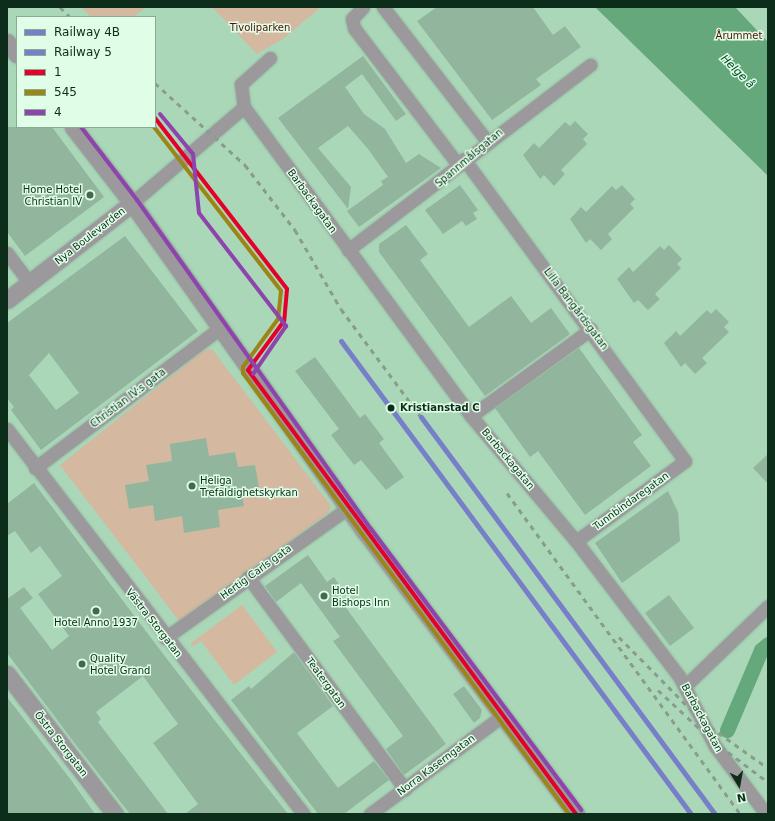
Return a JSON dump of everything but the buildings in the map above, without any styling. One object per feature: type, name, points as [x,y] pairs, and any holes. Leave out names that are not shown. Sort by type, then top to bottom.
[{"type":"street","name":"Lilla Bangårdsgatan","points":[[363,7],[352,19],[354,28],[462,163],[591,329],[685,461]]},
{"type":"street","points":[[383,7],[487,141]]},
{"type":"street","points":[[7,42],[16,54]]},
{"type":"street","points":[[244,107],[241,84],[270,58]]},
{"type":"street","name":"Spannmålsgatan","points":[[348,250],[462,163],[487,141],[590,65]]},
{"type":"street","name":"Nya Boulevarden","points":[[7,300],[132,203],[244,107]]},
{"type":"street","name":"Barbackagatan","points":[[244,107],[471,416],[576,540],[684,686],[715,746],[766,814]]},
{"type":"street","points":[[74,128],[132,203],[348,508],[576,814]]},
{"type":"street","points":[[7,253],[30,283]]},
{"type":"street","name":"Christian IV:s gata","points":[[36,468],[220,328]]},
{"type":"street","points":[[471,416],[591,329]]},
{"type":"street","name":"Västra Storgatan","points":[[7,429],[165,638],[304,814]]},
{"type":"street","name":"Tunnbindaregatan","points":[[576,540],[685,461]]},
{"type":"street","name":"Hertig Carls gata","points":[[165,638],[248,577],[348,508]]},
{"type":"street","name":"Teatergatan","points":[[248,577],[404,789]]},
{"type":"street","points":[[684,686],[768,606]]},
{"type":"street","name":"Östra Storgatan","points":[[7,674],[115,814]]},
{"type":"street","name":"Norra Kaserngatan","points":[[370,814],[502,716]]},
{"type":"green space","points":[[81,7],[146,7],[134,16],[90,16]]},
{"type":"green space","name":"Tivoliparken","points":[[212,7],[321,7],[283,39],[257,54]]},
{"type":"green space","points":[[212,349],[331,506],[328,513],[180,622],[60,465],[203,351]]},
{"type":"green space","points":[[242,605],[277,652],[234,685],[201,641],[191,647],[191,643]]},
{"type":"water","name":"Helge å","points":[[595,7],[735,7],[768,42],[768,176]]},
{"type":"waterway","points":[[727,730],[761,650],[768,644]]},
{"type":"railway","points":[[60,7],[69,16]]},
{"type":"railway","points":[[156,84],[245,165],[295,230],[341,309],[421,417]]},
{"type":"railway","points":[[507,493],[740,814]]},
{"type":"railway","points":[[619,637],[702,721],[768,768]]},
{"type":"railway","points":[[658,690],[712,740],[768,782]]},
{"type":"rail line","name":"4B","points":[[341,341],[691,814]]},
{"type":"rail line","name":"5","points":[[421,417],[715,814]]},
{"type":"transit line","name":"4","points":[[160,114],[193,154],[199,213],[286,326],[253,374]]},
{"type":"transit line","name":"1","points":[[156,119],[287,289],[284,321],[248,370],[576,814]]},
{"type":"transit line","name":"4","points":[[82,128],[137,200],[371,529],[581,810]]},
{"type":"transit line","name":"545","points":[[155,128],[281,291],[278,319],[243,367],[243,373],[569,814]]},
{"type":"place","name":"Home Hotel Christian IV","points":[[90,195]]},
{"type":"place","name":"Kristianstad C","points":[[391,408]]},
{"type":"place","name":"Heliga Trefaldighetskyrkan","points":[[192,486]]},
{"type":"place","name":"Hotel Bishops Inn","points":[[324,596]]},
{"type":"place","name":"Hotel Anno 1937","points":[[96,611]]},
{"type":"place","name":"Quality Hotel Grand","points":[[82,664]]},
{"type":"park label","name":"Årummet","points":[[739,36]]}]
